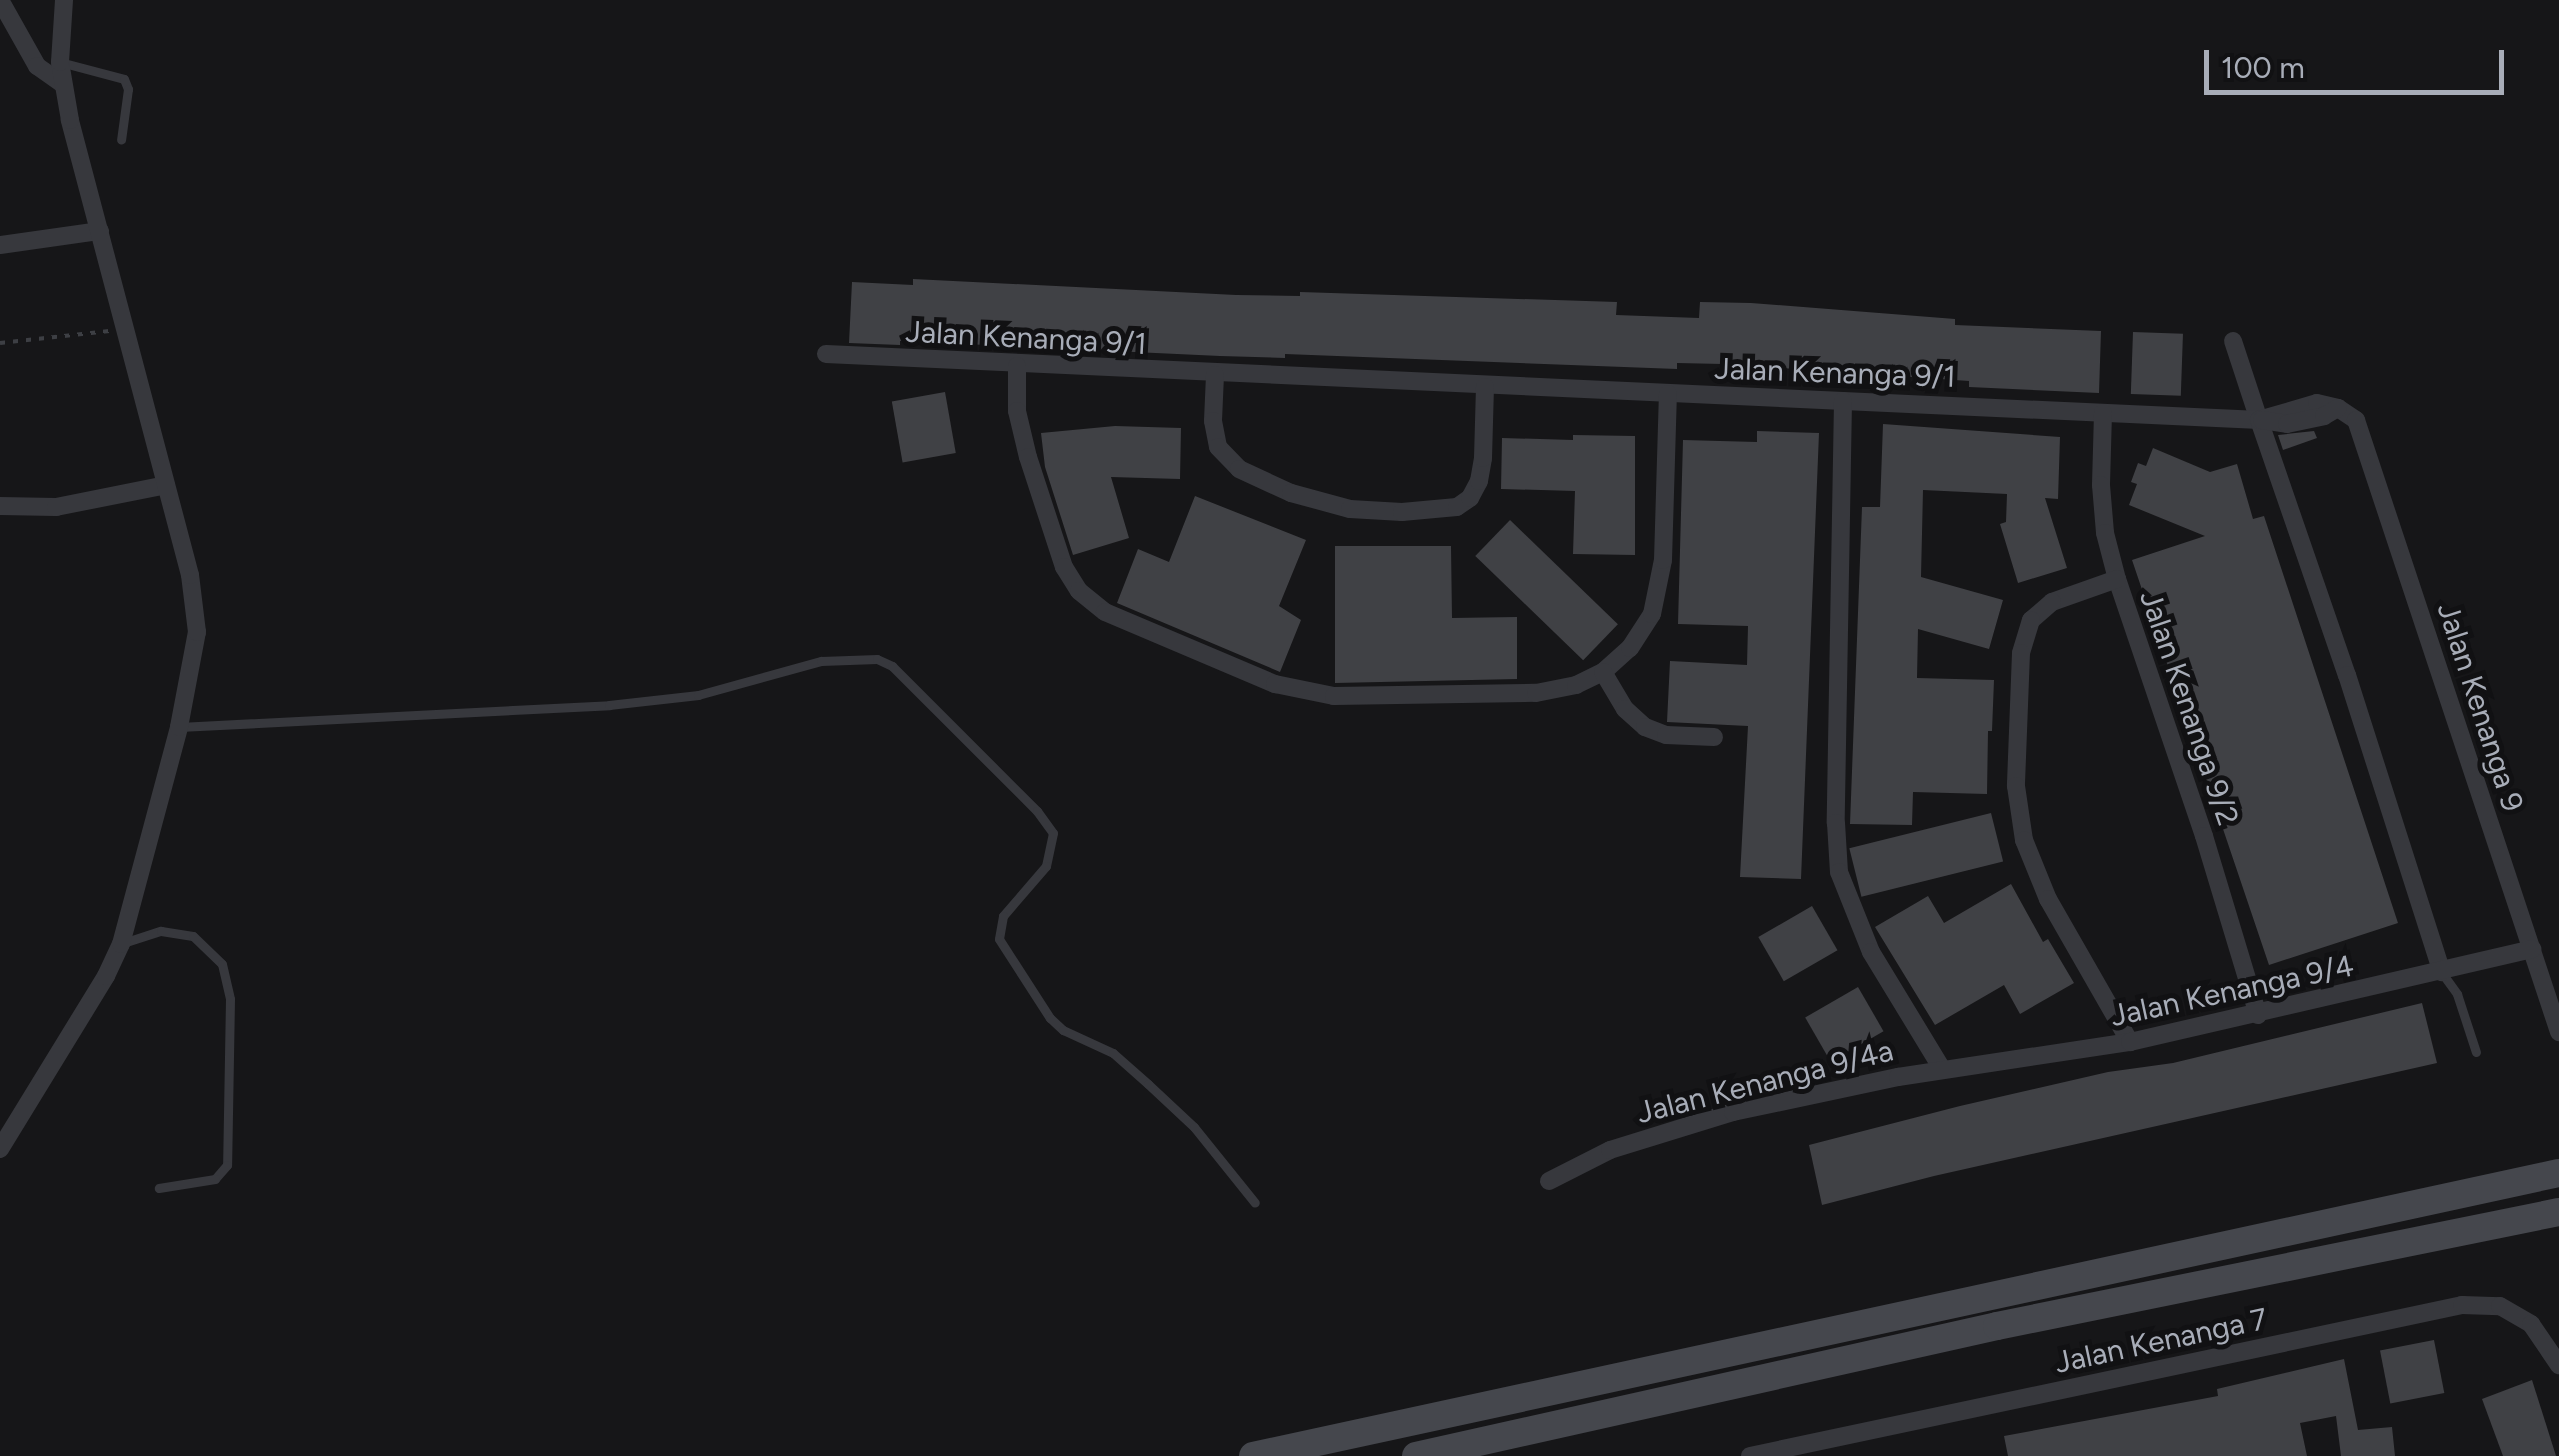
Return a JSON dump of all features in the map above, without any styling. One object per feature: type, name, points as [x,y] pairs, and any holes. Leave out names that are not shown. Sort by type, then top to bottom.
[{"type":"street","points":[[0,0],[9,36],[38,66],[63,84]]},
{"type":"street","points":[[0,1148],[106,976],[121,944],[191,676],[196,605],[63,84],[60,62],[64,0]]},
{"type":"street","points":[[0,245],[100,231]]},
{"type":"street","points":[[2233,341],[2347,675],[2442,972]]},
{"type":"street","name":"Jalan Kenanga 9/1","points":[[826,354],[1017,366],[2259,420]]},
{"type":"street","points":[[1017,366],[1020,426],[1064,567],[1079,591],[1105,612],[1304,692],[1536,694],[1576,685],[1602,672],[1630,648],[1652,614],[1663,560],[1668,394]]},
{"type":"street","points":[[1215,375],[1212,421],[1218,447],[1239,468],[1292,493],[1350,509],[1402,512],[1456,507],[1470,498],[1479,481],[1483,458],[1485,387]]},
{"type":"street","points":[[1842,400],[1836,823],[1839,872],[1870,952],[1942,1069]]},
{"type":"street","name":"Jalan Kenanga 9","points":[[2259,420],[2288,424],[2324,416],[2338,408],[2356,420],[2559,1032]]},
{"type":"street","name":"Jalan Kenanga 9/2","points":[[2102,413],[2101,485],[2106,533],[2117,579],[2204,836],[2258,1015]]},
{"type":"street","points":[[0,506],[56,507],[166,485]]},
{"type":"street","points":[[2117,579],[2052,602],[2032,620],[2021,653],[2016,786],[2024,840],[2048,899],[2130,1042]]},
{"type":"street","points":[[1602,672],[1625,709],[1645,727],[1666,735],[1714,738]]},
{"type":"street","name":"Jalan Kenanga 9/4","points":[[1942,1069],[2130,1042],[2532,949]]},
{"type":"street","name":"Jalan Kenanga 9/4a","points":[[1548,1180],[1610,1150],[1734,1112],[1942,1069]]},
{"type":"street","points":[[1253,1456],[2559,1174]]},
{"type":"street","points":[[1416,1456],[1996,1326],[2559,1212]]},
{"type":"street","name":"Jalan Kenanga 7","points":[[1750,1456],[2462,1305],[2500,1306],[2531,1324],[2559,1365]]},
{"type":"lane","points":[[60,62],[124,79],[128,89],[121,140]]},
{"type":"lane","points":[[179,727],[609,705],[698,695],[820,661],[878,659],[892,666],[1037,811],[1053,834],[1046,866],[1002,916],[1000,939],[1050,1018],[1063,1030],[1113,1052],[1194,1127],[1255,1203]]},
{"type":"lane","points":[[121,944],[161,932],[193,936],[222,964],[230,1000],[227,1165],[216,1179],[159,1188]]},
{"type":"lane","points":[[2442,972],[2456,994],[2476,1052]]},
{"type":"path","points":[[0,343],[124,329]]},
{"type":"building","points":[[913,279],[1236,295],[1300,296],[1300,292],[1617,302],[1616,315],[1699,318],[1700,302],[1751,303],[1955,319],[1955,325],[2101,331],[2099,393],[1969,387],[1969,381],[1723,364],[1677,363],[1677,369],[1285,354],[1285,358],[1220,356],[900,341],[900,345],[849,343],[852,282],[913,285]]},
{"type":"building","points":[[2133,332],[2183,334],[2181,396],[2131,394]]},
{"type":"building","points":[[945,392],[956,453],[903,462],[892,401]]},
{"type":"building","points":[[1883,424],[2060,437],[2058,499],[2045,498],[2067,568],[2018,583],[2000,524],[2006,522],[2007,494],[1923,490],[1921,577],[2003,600],[1989,649],[1918,629],[1917,678],[1994,680],[1987,794],[1913,792],[1912,825],[1850,824],[1862,507],[1880,507]]},
{"type":"building","points":[[1115,426],[1181,428],[1180,479],[1111,477],[1129,538],[1073,555],[1045,467],[1041,433]]},
{"type":"building","points":[[1757,431],[1819,433],[1801,879],[1740,877],[1748,726],[1667,722],[1670,661],[1747,665],[1748,626],[1678,624],[1683,440],[1757,442]]},
{"type":"building","points":[[2314,431],[2317,438],[2283,450],[2278,435]]},
{"type":"building","points":[[1573,435],[1635,436],[1635,555],[1573,554],[1575,491],[1501,489],[1502,438],[1573,440]]},
{"type":"building","points":[[2153,448],[2210,472],[2237,464],[2253,519],[2264,516],[2398,923],[2269,965],[2132,560],[2205,536],[2129,505],[2137,484],[2131,482],[2138,463],[2146,466]]},
{"type":"building","points":[[1195,496],[1306,540],[1279,606],[1301,620],[1280,672],[1117,603],[1138,549],[1169,562]]},
{"type":"building","points":[[1510,520],[1618,624],[1583,660],[1475,556]]},
{"type":"building","points":[[1335,546],[1451,546],[1452,618],[1517,617],[1517,679],[1335,683]]},
{"type":"building","points":[[1991,813],[2003,862],[1861,897],[1849,848]]},
{"type":"building","points":[[2011,884],[2043,942],[2048,939],[2074,983],[2020,1014],[2004,985],[1935,1025],[1875,927],[1928,896],[1944,923]]},
{"type":"building","points":[[1812,906],[1838,950],[1784,981],[1758,937]]},
{"type":"building","points":[[1858,987],[1884,1031],[1831,1062],[1805,1018]]},
{"type":"building","points":[[2422,1003],[2437,1063],[1934,1176],[1822,1205],[1809,1145],[1960,1106],[2108,1072],[2173,1063]]},
{"type":"building","points":[[2434,1340],[2444,1393],[2390,1404],[2380,1350]]},
{"type":"building","points":[[2344,1359],[2358,1430],[2392,1427],[2395,1456],[2341,1456],[2336,1416],[2300,1423],[2307,1456],[2008,1456],[2004,1436],[2218,1396],[2217,1389]]},
{"type":"building","points":[[2532,1380],[2556,1456],[2503,1456],[2482,1399]]}]
